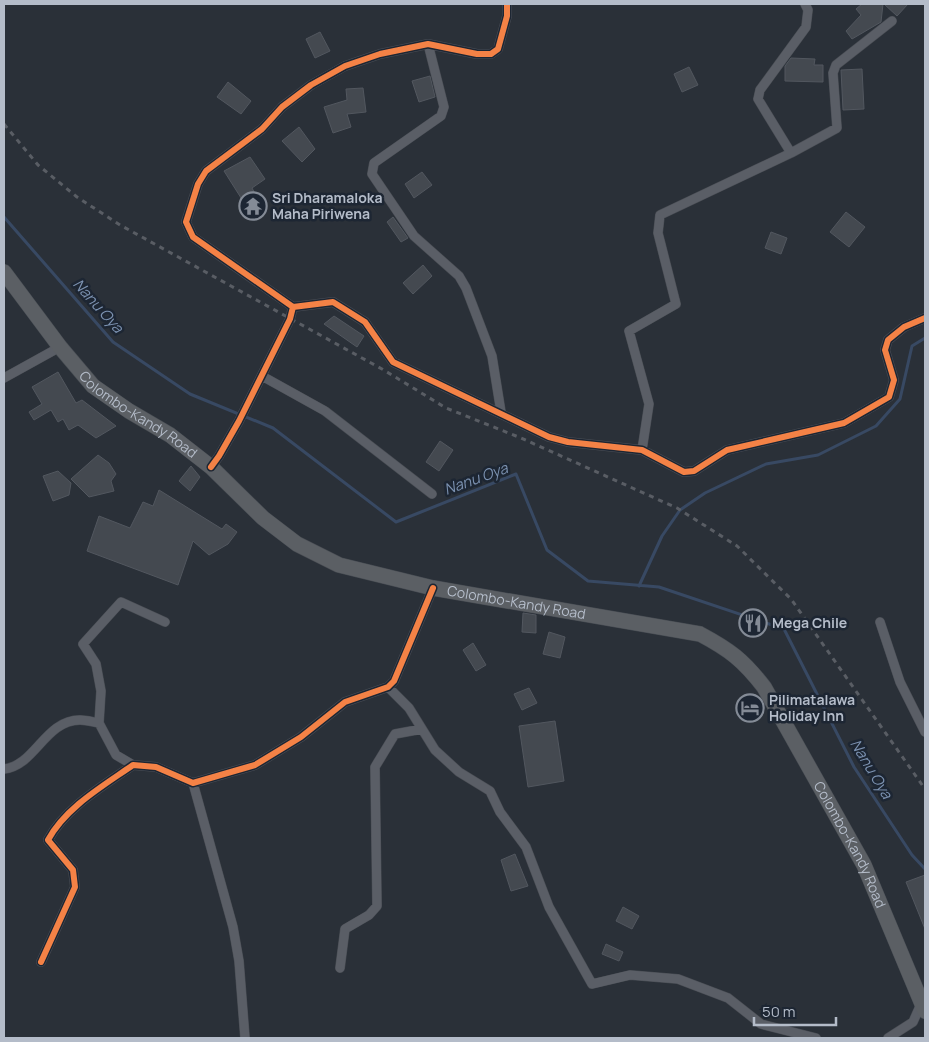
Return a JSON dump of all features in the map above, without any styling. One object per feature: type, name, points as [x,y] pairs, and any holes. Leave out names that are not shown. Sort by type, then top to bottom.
[{"type":"highway","name":"Colombo-Kandy Road","points":[[4,272],[60,347],[93,386],[129,412],[170,435],[211,467],[263,518],[297,544],[339,565],[432,588],[700,634],[728,649],[748,666],[764,687],[864,865],[923,1007]]},
{"type":"street","points":[[508,4],[507,16],[498,49],[490,54],[477,54],[428,44],[380,54],[345,66],[311,85],[282,107],[262,129],[206,171],[198,184],[186,222],[193,237],[293,307],[333,302],[365,322],[393,362],[501,412],[549,437],[568,442],[642,450],[684,472],[694,471],[727,450],[844,423],[889,397],[894,380],[885,350],[888,340],[904,326],[925,318]]},
{"type":"street","points":[[791,153],[758,99],[760,90],[806,27],[808,10],[805,4]]},
{"type":"street","points":[[642,450],[650,404],[629,331],[676,304],[658,234],[660,215],[791,153],[837,128],[833,73],[836,65],[892,20]]},
{"type":"street","points":[[428,44],[444,107],[441,116],[374,163],[372,174],[414,236],[458,276],[466,288],[492,356],[501,412]]},
{"type":"street","points":[[211,467],[220,456],[262,376],[290,319],[293,307]]},
{"type":"street","points":[[4,378],[60,347]]},
{"type":"street","points":[[262,376],[325,411],[432,494]]},
{"type":"street","points":[[165,622],[121,602],[83,644],[96,664],[101,691],[99,722],[116,755],[133,765],[156,767],[193,783],[255,765],[301,737],[345,702],[388,687],[394,681],[432,588]]},
{"type":"street","points":[[880,622],[900,682],[925,732]]},
{"type":"street","points":[[388,687],[409,708],[435,750],[459,772],[490,791],[500,812],[526,847],[549,906],[592,984],[630,975],[678,979],[728,998],[761,1024],[816,1038]]},
{"type":"street","points":[[4,769],[14,768],[54,728],[78,720],[99,722]]},
{"type":"street","points":[[340,968],[345,930],[369,915],[377,906],[375,767],[395,734],[422,730]]},
{"type":"street","points":[[41,962],[76,887],[73,870],[48,840],[55,828],[90,795],[133,765]]},
{"type":"street","points":[[193,783],[233,927],[239,962],[245,1038]]},
{"type":"street","points":[[888,1038],[913,1022],[923,1007]]},
{"type":"building","points":[[862,4],[883,4],[881,22],[852,39],[846,31],[861,15],[856,9]]},
{"type":"building","points":[[884,4],[908,4],[897,16]]},
{"type":"building","points":[[320,32],[330,51],[315,58],[306,39]]},
{"type":"building","points":[[791,58],[815,59],[814,65],[823,65],[823,82],[785,81],[785,66]]},
{"type":"building","points":[[689,67],[698,85],[682,92],[674,74]]},
{"type":"building","points":[[862,69],[864,109],[843,110],[841,70]]},
{"type":"building","points":[[430,76],[435,97],[419,102],[412,81]]},
{"type":"building","points":[[228,82],[251,101],[241,114],[217,97]]},
{"type":"building","points":[[363,88],[366,112],[347,114],[351,127],[333,133],[324,107],[347,100],[346,89]]},
{"type":"building","points":[[299,127],[315,149],[302,162],[282,141]]},
{"type":"building","points":[[250,157],[265,179],[252,188],[260,203],[248,209],[224,171]]},
{"type":"building","points":[[422,172],[432,185],[414,198],[405,184]]},
{"type":"building","points":[[846,212],[865,227],[849,247],[830,232]]},
{"type":"building","points":[[393,217],[408,238],[401,242],[387,222]]},
{"type":"building","points":[[771,232],[787,238],[781,254],[765,248]]},
{"type":"building","points":[[423,265],[432,276],[413,294],[403,283]]},
{"type":"building","points":[[334,316],[364,336],[357,347],[324,324]]},
{"type":"building","points":[[58,372],[76,403],[82,400],[116,426],[96,438],[78,425],[69,430],[63,419],[58,422],[51,410],[34,420],[29,412],[42,404],[32,387]]},
{"type":"building","points":[[440,441],[453,450],[439,471],[426,462]]},
{"type":"building","points":[[98,455],[109,463],[116,474],[111,481],[114,491],[89,497],[71,479]]},
{"type":"building","points":[[191,466],[200,477],[190,491],[179,481]]},
{"type":"building","points":[[58,471],[71,483],[69,495],[53,501],[43,476]]},
{"type":"building","points":[[159,490],[222,529],[226,524],[237,532],[228,544],[209,555],[193,541],[178,585],[87,551],[99,516],[130,528],[143,502],[153,506]]},
{"type":"building","points":[[523,613],[536,615],[536,633],[522,632]]},
{"type":"building","points":[[549,632],[565,637],[560,658],[543,654]]},
{"type":"building","points":[[473,643],[486,665],[476,671],[463,650]]},
{"type":"building","points":[[529,688],[537,703],[522,710],[514,694]]},
{"type":"building","points":[[555,721],[564,781],[528,787],[519,726]]},
{"type":"building","points":[[515,854],[528,886],[511,891],[501,860]]},
{"type":"building","points":[[925,875],[925,929],[906,882]]},
{"type":"building","points":[[623,907],[639,916],[632,929],[616,921]]},
{"type":"building","points":[[606,944],[623,952],[619,961],[602,954]]},
{"type":"waterway","name":"Nanu Oya","points":[[4,217],[113,342],[190,394],[273,428],[396,522],[516,474],[547,550],[588,581],[659,587],[784,629],[854,767],[912,855],[925,869]]},
{"type":"waterway","points":[[639,586],[662,536],[680,510],[705,493],[766,464],[818,455],[876,426],[900,399],[912,346],[925,338]]},
{"type":"railway","points":[[4,124],[38,165],[77,197],[120,225],[382,369],[446,408],[521,438],[677,508],[737,546],[791,599],[925,789]]},
{"type":"cycle path","points":[[211,467],[239,421],[290,319],[293,307],[193,237],[186,222],[198,184],[206,171],[262,129],[282,107],[311,85],[345,66],[380,54],[428,44],[477,54],[491,54],[498,49],[507,16],[507,4]]},
{"type":"cycle path","points":[[293,307],[333,302],[365,322],[393,362],[549,437],[568,442],[642,450],[684,472],[694,471],[727,450],[844,423],[889,397],[894,380],[885,350],[888,340],[904,327],[925,318]]},
{"type":"cycle path","points":[[41,962],[75,887],[73,870],[48,840],[75,807],[133,765],[156,767],[193,783],[255,765],[301,737],[345,702],[388,687],[394,681],[433,588]]},
{"type":"place","name":"Sri Dharamaloka Maha Piriwena","points":[[253,206]]},
{"type":"place","name":"Mega Chile","points":[[753,623]]},
{"type":"place","name":"Pilimatalawa Holiday Inn","points":[[750,708]]}]
